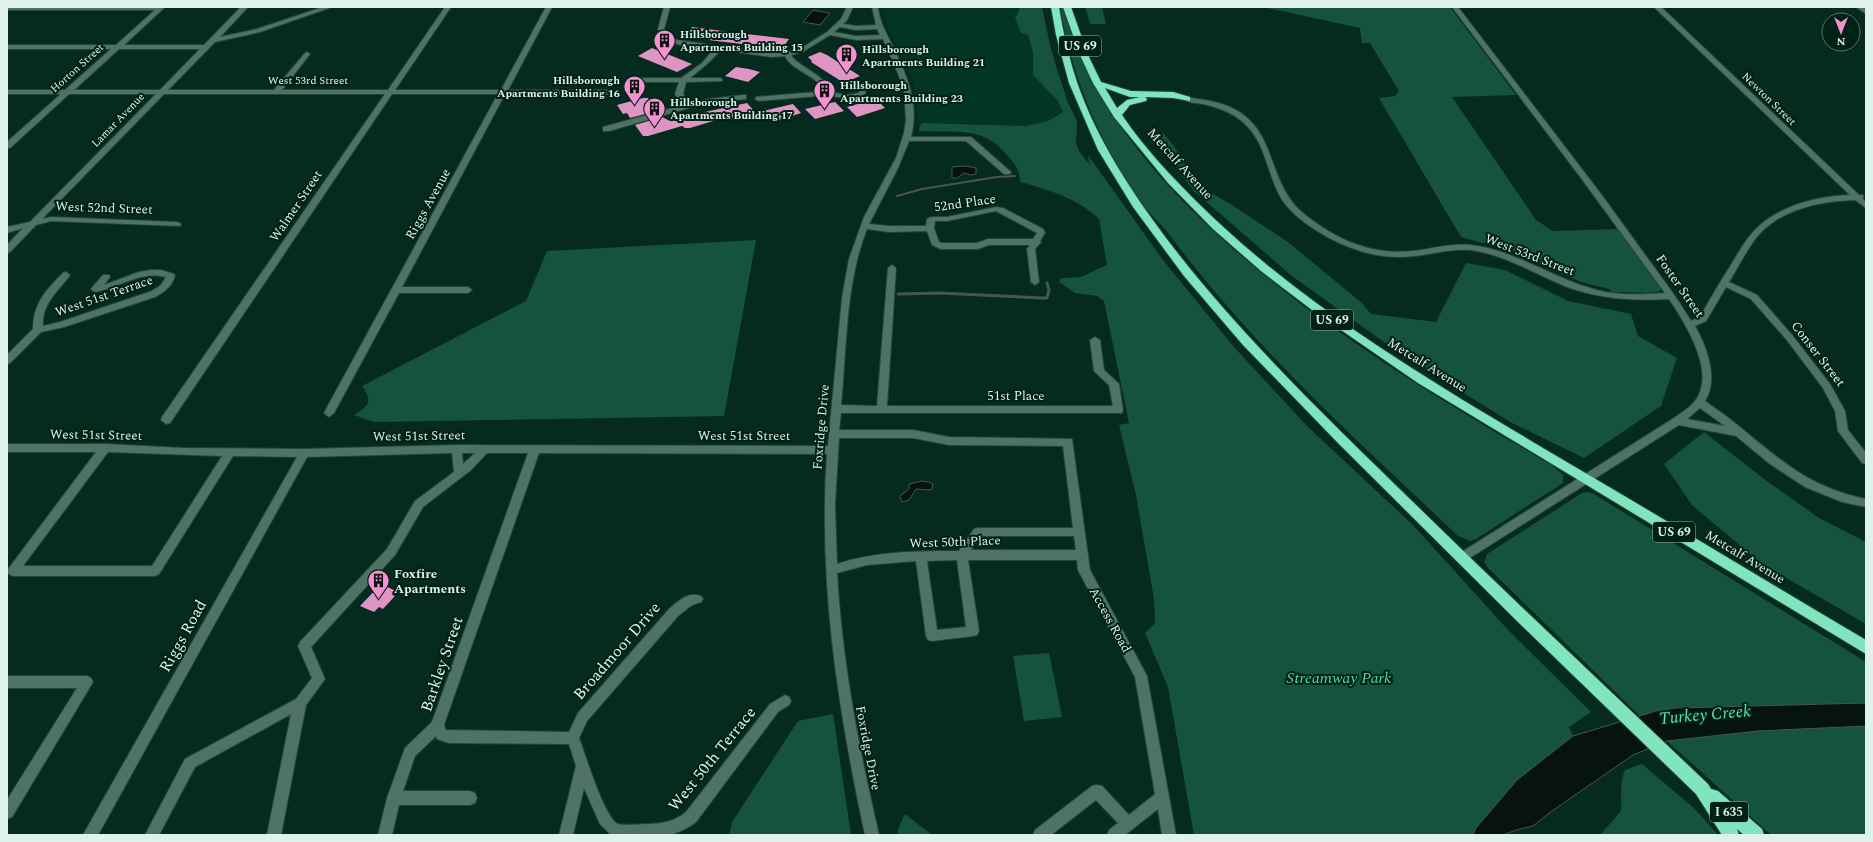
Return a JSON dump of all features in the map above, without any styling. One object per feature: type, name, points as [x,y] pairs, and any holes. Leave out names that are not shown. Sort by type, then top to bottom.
[{"type":"highway","name":"US 69","points":[[1055,7],[1066,62],[1083,109],[1119,177],[1158,234],[1188,274],[1246,342],[1461,558],[1702,789],[1732,835]]},
{"type":"highway","name":"Metcalf Avenue","points":[[1067,7],[1080,48],[1097,83],[1117,115],[1158,166],[1200,210],[1257,262],[1311,305],[1382,356],[1866,648]]},
{"type":"highway","points":[[1097,83],[1130,94],[1173,95],[1187,99]]},
{"type":"highway","points":[[1117,115],[1124,104],[1130,101],[1141,99],[1187,99]]},
{"type":"highway","name":"I 635","points":[[1702,789],[1756,835]]},
{"type":"street","points":[[7,8],[161,7]]},
{"type":"street","name":"Horton Street","points":[[7,146],[161,7]]},
{"type":"street","name":"Lamar Avenue","points":[[7,250],[245,7]]},
{"type":"street","points":[[213,40],[258,31],[329,7]]},
{"type":"street","name":"Walmer Street","points":[[166,420],[448,7]]},
{"type":"street","name":"Riggs Avenue","points":[[329,413],[549,7]]},
{"type":"street","points":[[667,7],[661,27],[665,36],[678,42],[718,49],[772,55],[787,54],[802,50],[829,33],[838,25],[850,7]]},
{"type":"street","name":"Foxridge Drive","points":[[872,835],[862,795],[844,694],[835,630],[830,503],[832,450],[836,409],[849,280],[855,248],[864,226],[896,165],[906,138],[910,119],[908,89],[904,76],[879,27],[875,7]]},
{"type":"street","name":"Foster Street","points":[[1456,7],[1607,206],[1690,324],[1705,365],[1707,379],[1704,396],[1694,409],[1678,421],[1461,558]]},
{"type":"street","name":"Newton Street","points":[[1657,7],[1866,206]]},
{"type":"street","points":[[1859,7],[1866,12]]},
{"type":"street","points":[[838,25],[856,28],[879,27]]},
{"type":"street","points":[[829,33],[856,38],[884,37]]},
{"type":"street","points":[[7,47],[206,47]]},
{"type":"street","points":[[687,106],[680,94],[684,80],[704,64],[718,49]]},
{"type":"street","points":[[277,91],[307,54]]},
{"type":"street","points":[[787,54],[791,62],[824,83],[827,89],[824,92]]},
{"type":"street","points":[[639,80],[720,80]]},
{"type":"street","points":[[759,98],[824,92],[842,97],[859,95],[863,93],[864,85]]},
{"type":"street","name":"West 53rd Street","points":[[7,92],[610,92]]},
{"type":"street","points":[[606,129],[687,106],[709,101],[743,97]]},
{"type":"street","name":"West 53rd Street","points":[[1187,99],[1230,110],[1252,126],[1262,140],[1278,182],[1290,204],[1318,228],[1345,242],[1375,252],[1394,255],[1413,254],[1450,247],[1477,249],[1497,254],[1578,288],[1600,294],[1621,296],[1670,296]]},
{"type":"street","points":[[906,138],[968,139],[1007,172]]},
{"type":"street","points":[[1690,324],[1703,319],[1750,240],[1757,230],[1769,220],[1803,206],[1824,201],[1866,197]]},
{"type":"street","name":"52nd Place","points":[[864,226],[889,229],[930,228],[931,219],[947,219],[996,209],[1040,231],[1041,233],[1037,242]]},
{"type":"street","name":"West 52nd Street","points":[[7,230],[51,219],[177,224]]},
{"type":"street","points":[[930,228],[935,243],[941,246],[978,246],[992,242],[1037,242]]},
{"type":"street","points":[[1035,282],[1031,249],[1037,242]]},
{"type":"street","points":[[882,409],[892,268]]},
{"type":"street","points":[[7,361],[38,330],[37,321],[44,298],[66,274]]},
{"type":"street","name":"West 51st Terrace","points":[[38,330],[61,325],[152,295],[163,289],[169,283],[171,276],[165,274],[143,274],[116,285],[95,289],[106,277]]},
{"type":"street","name":"Conser Street","points":[[1724,283],[1754,297],[1789,337],[1835,400],[1840,411],[1843,431],[1866,460]]},
{"type":"street","points":[[395,290],[468,290]]},
{"type":"street","name":"51st Place","points":[[836,409],[1118,410],[1114,384],[1099,371],[1095,340]]},
{"type":"street","points":[[1699,402],[1726,421],[1737,432],[1791,474],[1840,497],[1851,501],[1866,503]]},
{"type":"street","points":[[1678,421],[1737,432]]},
{"type":"street","name":"Access Road","points":[[834,434],[913,434],[949,441],[1068,442],[1078,532],[1084,570],[1088,581],[1142,676],[1169,835]]},
{"type":"street","name":"West 51st Street","points":[[7,448],[105,448],[304,453],[457,449],[832,450]]},
{"type":"street","points":[[105,448],[14,571],[155,571],[230,452]]},
{"type":"street","points":[[457,449],[457,467],[459,472]]},
{"type":"street","points":[[152,835],[190,763],[300,703],[319,679],[304,646],[391,552],[419,504],[467,467],[485,449]]},
{"type":"street","name":"Barkley Street","points":[[385,835],[390,820],[394,798],[410,752],[437,726],[535,449]]},
{"type":"street","name":"Riggs Road","points":[[90,835],[304,453]]},
{"type":"street","points":[[922,557],[932,636],[973,631],[962,555],[978,532],[1078,532]]},
{"type":"street","name":"West 50th Place","points":[[832,570],[858,561],[922,557],[962,555],[1081,555]]},
{"type":"street","name":"Broadmoor Drive","points":[[573,738],[582,717],[669,618],[685,602],[697,599]]},
{"type":"street","points":[[7,682],[87,682],[7,812]]},
{"type":"street","name":"West 50th Terrace","points":[[583,764],[602,815],[614,829],[624,831],[673,828],[684,824],[691,817],[774,708],[785,701]]},
{"type":"street","points":[[274,835],[300,703]]},
{"type":"street","points":[[437,726],[440,734],[449,737],[573,738],[583,764],[566,835]]},
{"type":"street","points":[[1040,835],[1097,790],[1128,824]]},
{"type":"street","points":[[1114,835],[1163,796]]},
{"type":"street","points":[[394,798],[470,798]]},
{"type":"shaded area","points":[[882,7],[1020,7],[1017,15],[1015,16],[1028,34],[1033,52],[1033,75],[1057,100],[1063,111],[1048,121],[1026,126],[960,123],[918,124],[916,98],[912,78],[887,26]]},
{"type":"green space","name":"Streamway Park","points":[[1020,7],[1042,7],[1057,69],[1068,103],[1077,121],[1076,143],[1079,151],[1089,164],[1088,155],[1163,260],[1234,347],[1309,428],[1413,525],[1508,630],[1591,712],[1569,727],[1573,736],[1517,780],[1476,828],[1473,835],[1194,835],[1168,687],[1145,633],[1155,623],[1154,599],[1136,495],[1119,425],[1129,423],[1104,301],[1097,296],[1075,293],[1059,282],[1061,278],[1081,277],[1107,265],[1099,219],[1072,200],[1020,182],[1015,164],[998,145],[988,139],[967,132],[919,131],[920,125],[923,123],[1026,126],[1048,121],[1063,112],[1057,100],[1033,75],[1033,52],[1028,35],[1021,33],[1015,17]]},
{"type":"green space","points":[[1060,7],[1064,7],[1092,80],[1137,148],[1195,213],[1263,274],[1336,329],[1411,380],[1483,425],[1550,464],[1563,475],[1563,483],[1476,539],[1470,541],[1458,536],[1345,429],[1273,356],[1204,279],[1165,229],[1143,205],[1114,159],[1090,110],[1072,60]]},
{"type":"green space","points":[[1085,7],[1102,7],[1106,24],[1090,24]]},
{"type":"green space","points":[[1263,7],[1450,7],[1516,95],[1452,97],[1536,220],[1553,231],[1618,229],[1661,287],[1660,291],[1650,293],[1612,292],[1609,289],[1581,282],[1505,249],[1461,237],[1379,98],[1395,96],[1399,91],[1370,43],[1362,43],[1360,28]]},
{"type":"green space","points":[[1150,130],[1164,134],[1176,149],[1196,185],[1229,203],[1288,242],[1362,303],[1371,314],[1436,322],[1466,263],[1505,270],[1568,301],[1631,314],[1638,336],[1677,358],[1661,406],[1584,458],[1512,423],[1402,355],[1292,276],[1194,191],[1159,146]]},
{"type":"green space","points":[[756,240],[724,416],[374,422],[354,415],[363,409],[368,403],[368,396],[362,386],[526,301],[547,251]]},
{"type":"green space","points":[[1704,432],[1764,479],[1819,518],[1866,542],[1866,624],[1762,564],[1692,505],[1664,464]]},
{"type":"green space","points":[[1588,492],[1594,494],[1866,662],[1866,703],[1676,708],[1656,711],[1641,717],[1488,568],[1484,562],[1487,554],[1582,493]]},
{"type":"green space","points":[[1049,653],[1062,717],[1024,721],[1013,656]]},
{"type":"green space","points":[[833,714],[851,835],[729,835],[732,822],[798,721]]},
{"type":"green space","points":[[1866,726],[1866,835],[1771,835],[1667,741],[1758,731]]},
{"type":"green space","points":[[1642,764],[1695,809],[1718,835],[1600,835],[1621,811],[1621,785],[1625,770]]},
{"type":"green space","points":[[905,814],[932,835],[898,835],[898,829]]},
{"type":"water","points":[[813,10],[830,13],[820,25],[803,22]]},
{"type":"water","points":[[965,166],[976,168],[976,174],[971,175],[964,173],[957,178],[952,178],[952,167]]},
{"type":"water","points":[[922,481],[933,484],[932,489],[916,489],[909,500],[902,502],[900,496],[909,489],[909,484]]},
{"type":"water","name":"Turkey Creek","points":[[1866,703],[1866,726],[1758,731],[1667,741],[1633,755],[1552,811],[1533,826],[1503,835],[1473,835],[1476,828],[1517,780],[1573,736],[1656,711],[1676,708]]},
{"type":"building","points":[[692,27],[789,39],[782,49],[684,37]]},
{"type":"building","name":"Hillsborough Apartments Building 15","points":[[652,48],[692,64],[677,72],[638,56]]},
{"type":"building","points":[[820,52],[860,76],[844,83],[811,62],[812,61],[808,57]]},
{"type":"building","points":[[736,67],[760,72],[748,82],[725,76]]},
{"type":"building","name":"Hillsborough Apartments Building 16","points":[[648,98],[657,111],[630,118],[627,113],[623,114],[617,105]]},
{"type":"building","points":[[877,100],[885,108],[857,117],[847,107]]},
{"type":"building","name":"Hillsborough Apartments Building 23","points":[[835,102],[844,111],[815,119],[805,109]]},
{"type":"building","points":[[747,103],[755,112],[730,120],[725,120],[723,118],[690,128],[685,128],[682,126],[648,136],[643,136],[635,125],[662,117],[668,120]]},
{"type":"building","points":[[793,104],[801,113],[777,121],[772,121],[763,111]]},
{"type":"building","name":"Foxfire Apartments","points":[[381,584],[396,591],[392,595],[395,596],[383,609],[379,607],[374,612],[360,606]]},
{"type":"waterway","points":[[897,196],[922,189],[997,177],[1015,176]]},
{"type":"waterway","points":[[898,294],[940,293],[1047,298],[1049,290],[1047,283]]},
{"type":"place","name":"Hillsborough Apartments Building 15","points":[[665,60]]},
{"type":"place","name":"Hillsborough Apartments Building 21","points":[[846,74]]},
{"type":"place","name":"Hillsborough Apartments Building 16","points":[[635,106]]},
{"type":"place","name":"Hillsborough Apartments Building 23","points":[[824,110]]},
{"type":"place","name":"Hillsborough Apartments Building 17","points":[[654,128]]},
{"type":"place","name":"Foxfire Apartments","points":[[378,600]]}]
